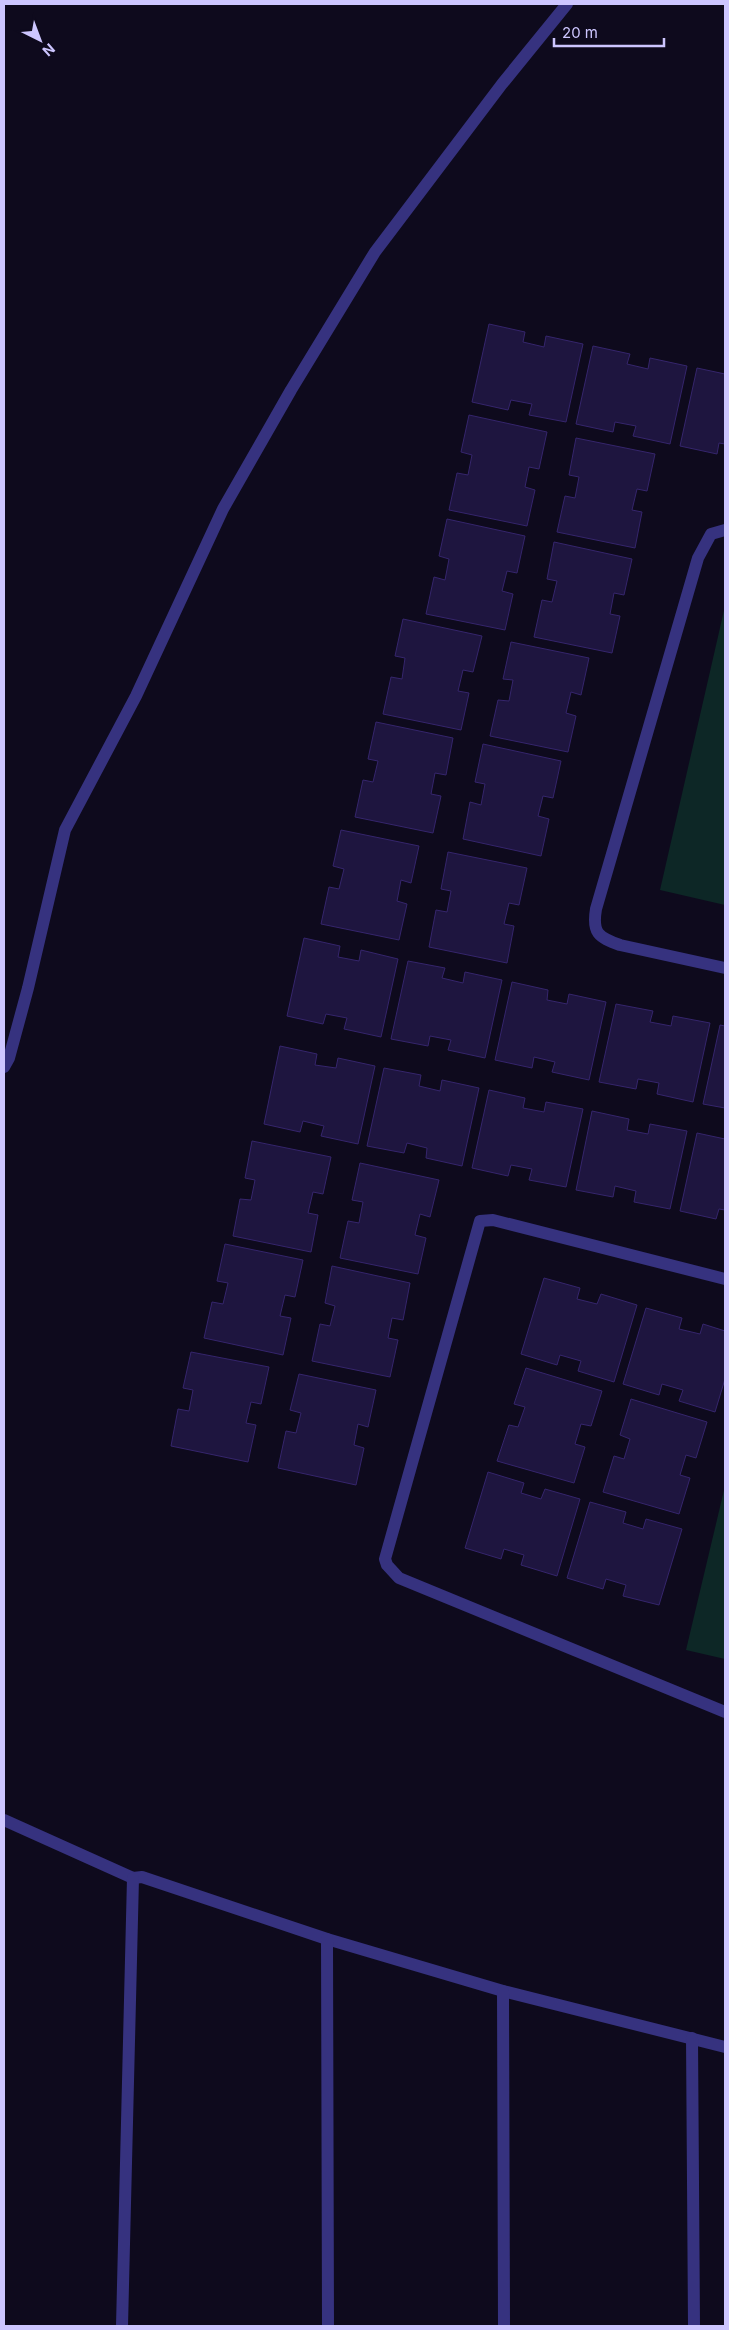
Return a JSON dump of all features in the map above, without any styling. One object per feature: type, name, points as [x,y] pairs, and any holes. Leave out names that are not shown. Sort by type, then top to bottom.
[{"type":"street","points":[[4,1067],[9,1058],[28,988],[65,830],[136,696],[223,510],[291,390],[375,252],[502,84],[567,4]]},
{"type":"street","points":[[725,530],[711,534],[698,558],[596,909],[594,922],[596,931],[605,940],[725,968]]},
{"type":"street","points":[[725,1279],[493,1220],[480,1221],[385,1559],[387,1565],[399,1578],[725,1712]]},
{"type":"street","points":[[4,1820],[133,1878],[142,1877],[327,1939],[502,1991],[725,2047]]},
{"type":"street","points":[[122,2326],[133,1878]]},
{"type":"street","points":[[327,1939],[328,2326]]},
{"type":"street","points":[[502,1991],[504,2326]]},
{"type":"street","points":[[692,2038],[694,2326]]},
{"type":"green space","points":[[725,606],[725,905],[660,890]]},
{"type":"green space","points":[[725,1486],[725,1659],[686,1650]]},
{"type":"building","points":[[489,324],[525,332],[523,342],[544,347],[546,336],[583,344],[566,422],[529,415],[532,404],[511,400],[508,410],[472,402]]},
{"type":"building","points":[[593,346],[630,354],[627,364],[648,369],[650,358],[687,366],[670,444],[633,436],[636,426],[615,422],[613,432],[576,424]]},
{"type":"building","points":[[697,368],[725,374],[725,444],[719,443],[717,454],[680,446]]},
{"type":"building","points":[[469,415],[547,432],[539,469],[529,467],[525,487],[535,490],[527,526],[449,510],[457,473],[468,475],[472,455],[461,452]]},
{"type":"building","points":[[576,438],[655,454],[647,491],[637,489],[632,510],[642,512],[635,548],[557,532],[565,496],[575,498],[579,477],[569,475]]},
{"type":"building","points":[[447,519],[525,536],[517,573],[507,571],[502,591],[513,594],[505,630],[426,614],[434,577],[445,580],[449,559],[439,556]]},
{"type":"building","points":[[554,542],[632,559],[624,595],[614,593],[610,614],[620,616],[612,653],[534,637],[542,600],[552,602],[557,581],[547,579]]},
{"type":"building","points":[[403,619],[482,636],[473,672],[463,670],[458,691],[469,693],[461,730],[383,714],[391,677],[402,679],[405,658],[395,656]]},
{"type":"building","points":[[511,642],[589,658],[581,695],[571,692],[566,713],[576,716],[568,752],[490,736],[498,700],[509,701],[513,680],[503,679]]},
{"type":"building","points":[[376,722],[453,738],[446,775],[435,773],[431,794],[441,796],[433,833],[355,817],[363,780],[373,782],[378,761],[368,759]]},
{"type":"building","points":[[483,744],[561,761],[553,798],[543,796],[538,816],[549,819],[541,856],[463,839],[470,802],[481,805],[485,784],[475,782]]},
{"type":"building","points":[[341,830],[419,846],[411,883],[401,880],[397,901],[407,904],[399,940],[321,924],[329,887],[339,889],[344,869],[333,866]]},
{"type":"building","points":[[448,852],[527,868],[519,905],[509,903],[504,924],[514,926],[507,963],[429,947],[436,910],[447,912],[451,891],[441,889]]},
{"type":"building","points":[[304,938],[340,946],[338,957],[359,961],[361,950],[398,959],[381,1037],[344,1029],[347,1018],[326,1014],[323,1024],[287,1016]]},
{"type":"building","points":[[408,961],[445,968],[442,978],[463,983],[465,972],[502,980],[485,1058],[448,1050],[451,1040],[430,1036],[428,1046],[391,1039]]},
{"type":"building","points":[[512,982],[548,990],[547,1000],[567,1004],[569,994],[606,1002],[589,1080],[552,1072],[555,1062],[534,1057],[532,1068],[495,1060]]},
{"type":"building","points":[[616,1004],[653,1011],[650,1022],[671,1026],[673,1016],[710,1023],[693,1102],[657,1094],[659,1083],[638,1079],[636,1089],[599,1082]]},
{"type":"building","points":[[720,1025],[725,1026],[725,1108],[703,1104]]},
{"type":"building","points":[[280,1046],[317,1054],[315,1065],[336,1068],[338,1058],[375,1066],[358,1144],[321,1136],[324,1126],[303,1121],[300,1132],[264,1124]]},
{"type":"building","points":[[384,1068],[421,1075],[419,1086],[440,1091],[442,1080],[479,1088],[462,1166],[426,1158],[427,1148],[407,1143],[404,1153],[367,1146]]},
{"type":"building","points":[[489,1090],[525,1098],[523,1108],[544,1112],[546,1102],[583,1109],[566,1187],[529,1180],[532,1169],[511,1165],[508,1176],[472,1168]]},
{"type":"building","points":[[592,1111],[629,1119],[627,1130],[648,1134],[650,1124],[687,1131],[670,1209],[634,1202],[636,1191],[615,1186],[613,1197],[576,1190]]},
{"type":"building","points":[[697,1133],[725,1139],[725,1210],[719,1209],[716,1219],[680,1211]]},
{"type":"building","points":[[252,1141],[331,1157],[323,1194],[313,1192],[308,1213],[318,1215],[311,1252],[233,1236],[240,1199],[251,1200],[255,1180],[245,1178]]},
{"type":"building","points":[[360,1163],[439,1180],[430,1217],[420,1214],[415,1235],[426,1238],[418,1274],[340,1258],[348,1221],[359,1223],[363,1202],[352,1200]]},
{"type":"building","points":[[225,1244],[303,1260],[295,1297],[285,1295],[280,1316],[291,1318],[283,1355],[204,1338],[212,1302],[223,1304],[228,1283],[217,1281]]},
{"type":"building","points":[[332,1266],[410,1283],[403,1320],[392,1318],[388,1338],[398,1340],[390,1377],[312,1361],[320,1324],[330,1326],[335,1306],[325,1303]]},
{"type":"building","points":[[544,1278],[580,1288],[577,1299],[597,1304],[601,1294],[637,1305],[614,1382],[578,1371],[581,1361],[560,1355],[557,1365],[521,1354]]},
{"type":"building","points":[[646,1308],[682,1318],[679,1329],[700,1334],[703,1324],[725,1331],[725,1379],[715,1412],[679,1401],[683,1390],[662,1384],[659,1395],[623,1384]]},
{"type":"building","points":[[191,1352],[269,1367],[261,1404],[251,1402],[246,1423],[256,1425],[248,1462],[171,1446],[178,1409],[189,1411],[193,1390],[183,1388]]},
{"type":"building","points":[[526,1368],[602,1391],[591,1426],[581,1424],[575,1444],[585,1447],[574,1483],[497,1461],[509,1425],[518,1427],[525,1407],[514,1404]]},
{"type":"building","points":[[299,1374],[376,1390],[368,1427],[358,1424],[354,1445],[364,1448],[356,1485],[278,1468],[286,1431],[296,1433],[301,1413],[290,1410]]},
{"type":"building","points":[[631,1399],[707,1422],[696,1458],[686,1455],[680,1475],[690,1478],[679,1514],[603,1492],[614,1456],[624,1459],[630,1439],[620,1435]]},
{"type":"building","points":[[488,1472],[524,1483],[521,1493],[541,1499],[545,1489],[580,1499],[557,1576],[521,1565],[524,1555],[504,1549],[501,1559],[465,1548]]},
{"type":"building","points":[[590,1502],[626,1512],[623,1523],[643,1529],[646,1519],[682,1529],[659,1605],[623,1596],[626,1585],[606,1579],[603,1589],[567,1578]]}]
